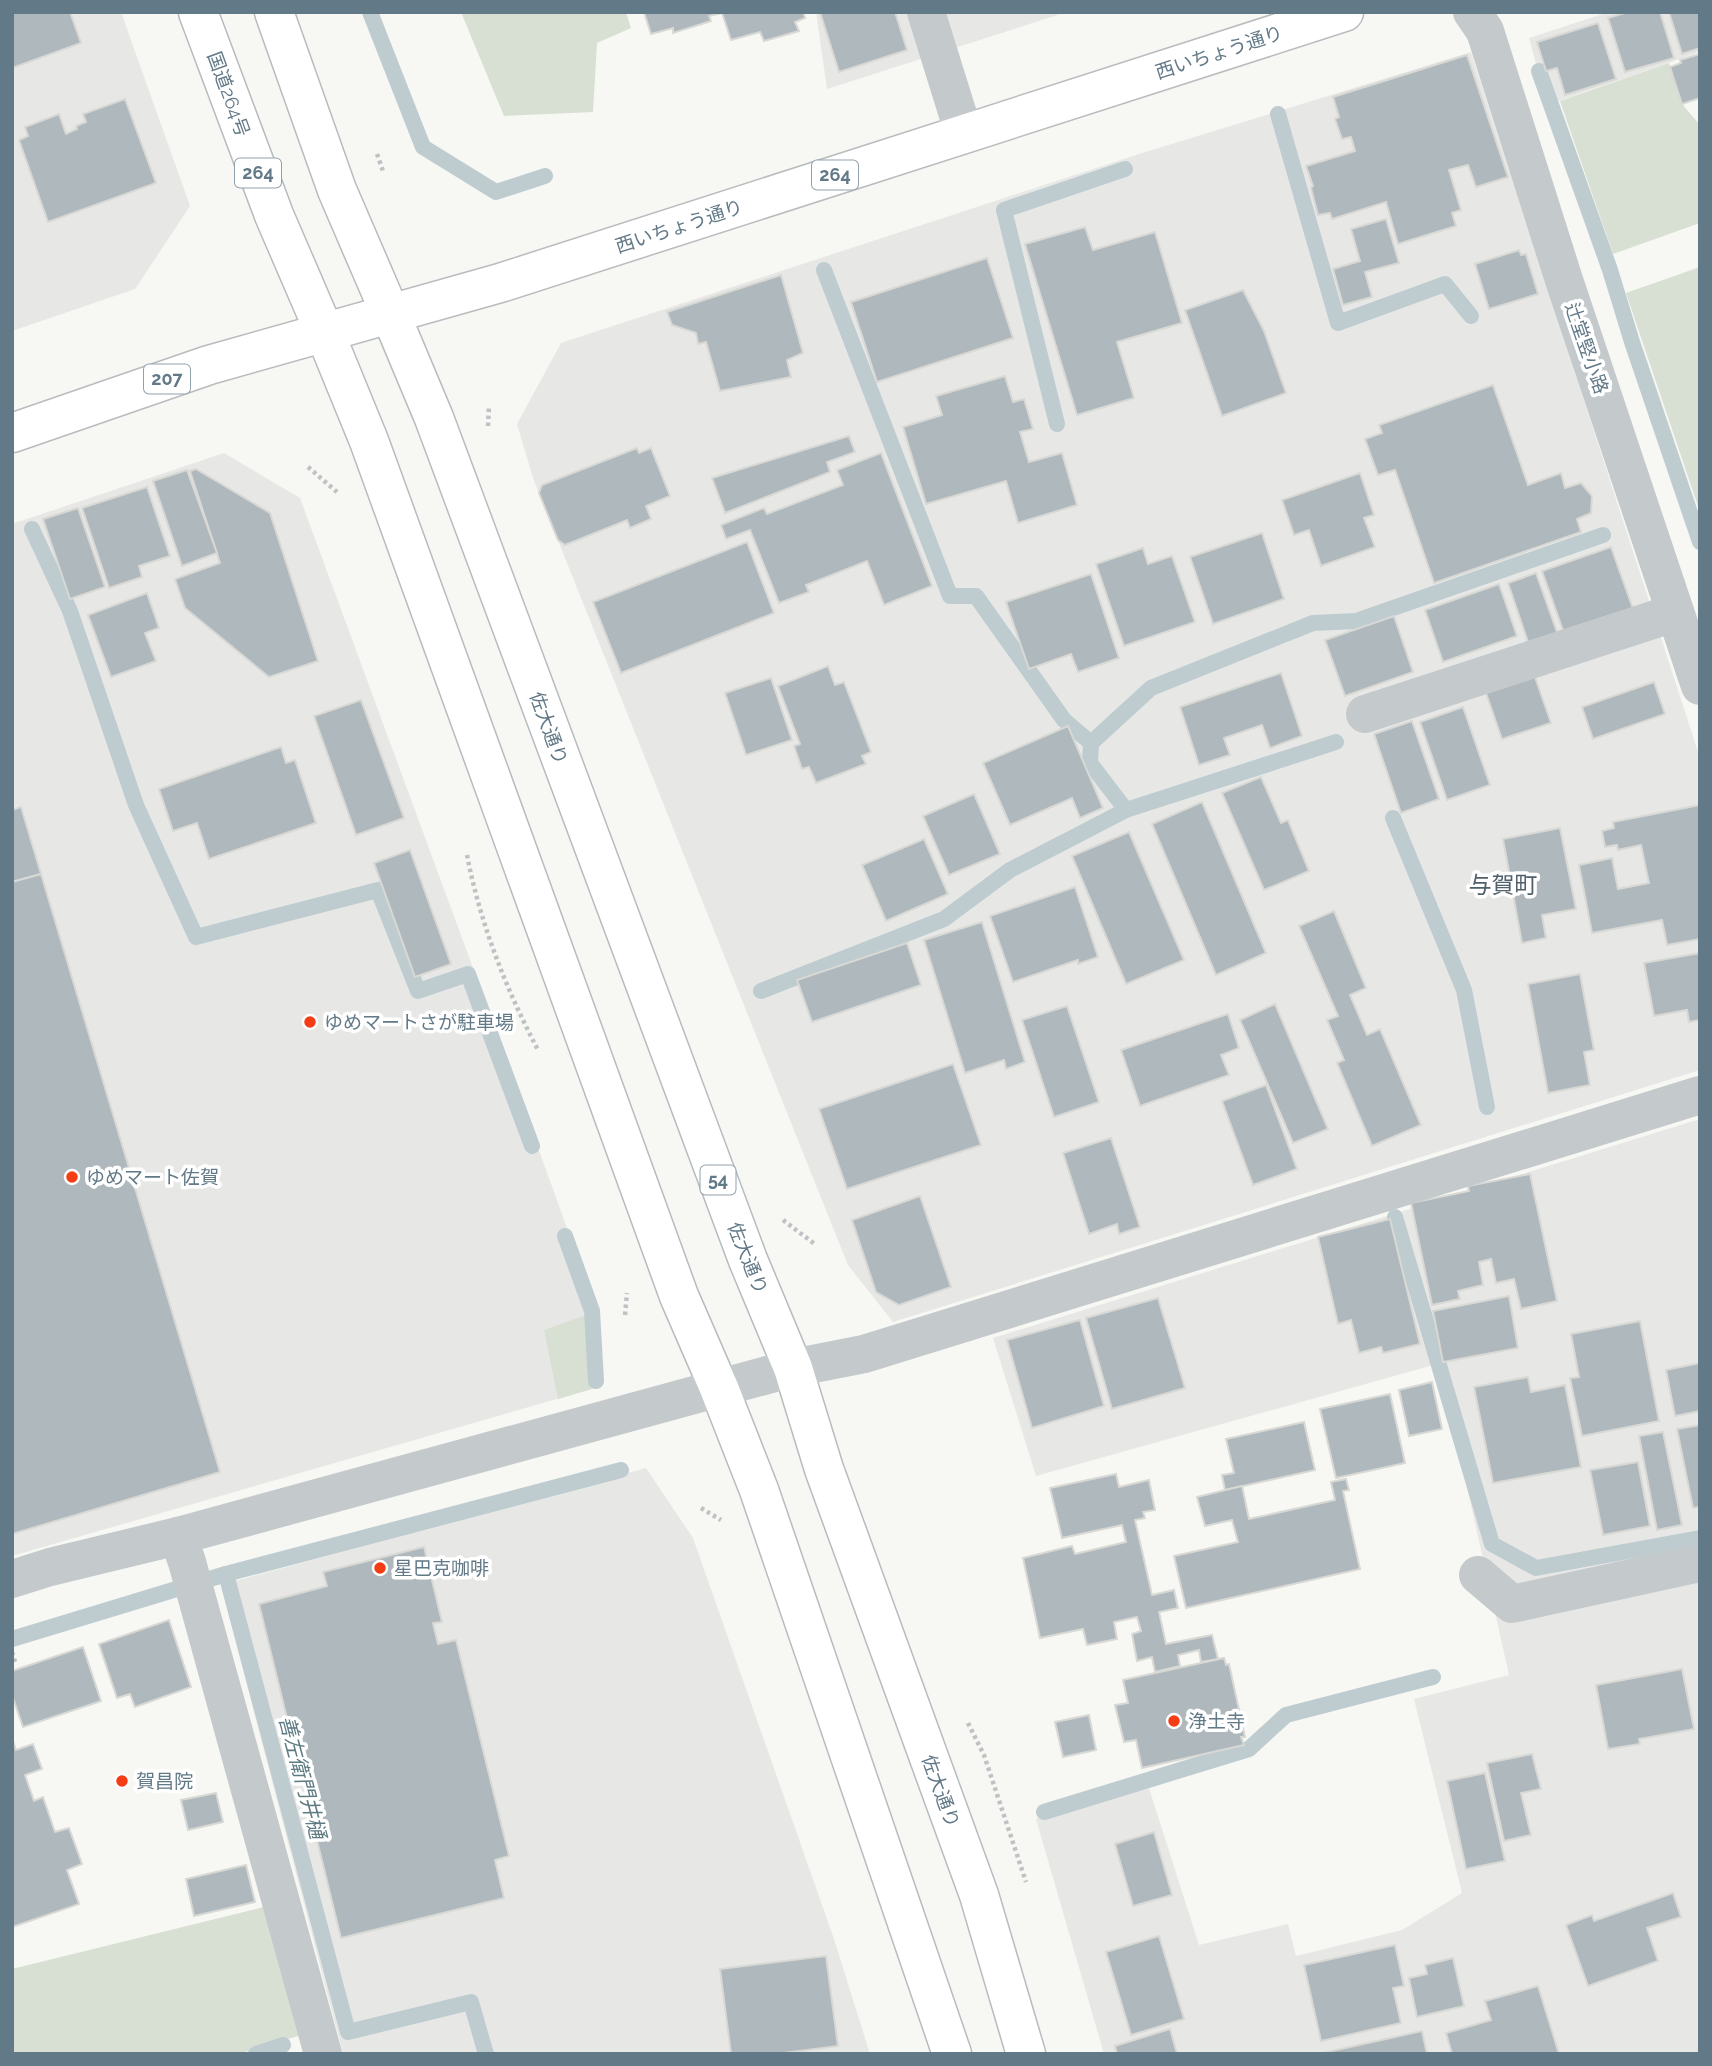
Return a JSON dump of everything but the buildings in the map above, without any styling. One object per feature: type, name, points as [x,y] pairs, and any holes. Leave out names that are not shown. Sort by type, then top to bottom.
[{"type":"main road","name":"国道264号","points":[[198,12],[274,215],[324,331]]},
{"type":"main road","points":[[274,12],[337,190],[390,313]]},
{"type":"main road","name":"西いちょう通り","points":[[12,433],[209,365],[500,284],[1344,12]]},
{"type":"main road","name":"佐大通り","points":[[390,313],[434,418],[748,1260],[793,1368],[824,1468],[979,1895],[1026,2054]]},
{"type":"main road","points":[[324,331],[369,441],[679,1296],[760,1490],[952,2054]]},
{"type":"street","points":[[926,12],[964,134]]},
{"type":"street","name":"辻堂竪小路","points":[[1472,12],[1485,31],[1564,280],[1700,686]]},
{"type":"street","points":[[1365,714],[1674,613]]},
{"type":"street","points":[[12,1579],[50,1567],[182,1549],[719,1388],[793,1368],[864,1354],[1700,1095]]},
{"type":"street","points":[[182,1549],[323,2054]]},
{"type":"street","points":[[1478,1574],[1512,1604],[1700,1563]]},
{"type":"path","points":[[12,1652],[15,1662]]},
{"type":"shaded area","points":[[12,12],[121,12],[190,206],[135,289],[12,331]]},
{"type":"shaded area","points":[[461,12],[626,12],[631,28],[597,43],[593,112],[504,116]]},
{"type":"shaded area","points":[[816,12],[1067,12],[827,89]]},
{"type":"shaded area","points":[[1609,12],[1700,12],[1700,52],[1547,105],[1529,38]]},
{"type":"shaded area","points":[[1471,52],[1700,758],[1700,1070],[893,1322],[848,1265],[533,478],[517,424],[561,343],[1139,154]]},
{"type":"shaded area","points":[[1669,63],[1682,104],[1700,125],[1700,223],[1613,254],[1560,101]]},
{"type":"shaded area","points":[[1700,267],[1700,512],[1626,293]]},
{"type":"shaded area","points":[[224,453],[300,498],[597,1311],[602,1386],[12,1556],[12,524]]},
{"type":"shaded area","points":[[1700,1119],[1700,2054],[1104,2054],[1036,1819],[1148,1785],[1199,1945],[1288,1924],[1296,1956],[1402,1930],[1462,1893],[1414,1699],[1509,1675],[1437,1364],[1036,1476],[993,1338]]},
{"type":"shaded area","points":[[597,1311],[602,1386],[558,1399],[544,1330]]},
{"type":"shaded area","points":[[646,1468],[693,1538],[834,1939],[870,2054],[343,2054],[221,1585]]},
{"type":"shaded area","points":[[268,1906],[301,2035],[238,2054],[12,2054],[12,1969]]},
{"type":"waterway","points":[[370,12],[423,147],[496,192],[545,176]]},
{"type":"waterway","points":[[1539,71],[1610,270],[1700,542]]},
{"type":"waterway","points":[[1278,114],[1338,323],[1445,284],[1471,316]]},
{"type":"waterway","points":[[1057,424],[1004,210],[1125,169]]},
{"type":"waterway","points":[[824,270],[950,596],[976,596],[1064,720],[1091,743]]},
{"type":"waterway","points":[[32,529],[70,611],[136,805],[196,937],[378,890],[418,991],[468,974],[532,1146]]},
{"type":"waterway","points":[[1126,810],[1090,763],[1091,743],[1151,688],[1313,623],[1356,621],[1603,535]]},
{"type":"waterway","points":[[761,991],[944,919],[1010,870],[1126,810],[1336,742]]},
{"type":"waterway","points":[[1393,818],[1464,990],[1487,1107]]},
{"type":"waterway","points":[[1395,1217],[1492,1544],[1536,1568],[1700,1538]]},
{"type":"waterway","points":[[565,1236],[592,1311],[596,1381]]},
{"type":"waterway","points":[[226,1574],[621,1470]]},
{"type":"waterway","name":"善左衛門井樋","points":[[12,1639],[226,1574],[348,2032],[471,2002],[486,2054]]},
{"type":"waterway","points":[[1044,1812],[1249,1749],[1286,1715],[1433,1677]]},
{"type":"waterway","points":[[256,2054],[283,2045]]},
{"type":"place","name":"ゆめマートさが駐車場","points":[[310,1022]]},
{"type":"place","name":"ゆめマート佐賀","points":[[72,1177]]},
{"type":"place","name":"星巴克咖啡","points":[[380,1568]]},
{"type":"place","name":"浄土寺","points":[[1174,1721]]},
{"type":"place","name":"賀昌院","points":[[122,1781]]},
{"type":"district","name":"与賀町","points":[[1503,885]]}]
